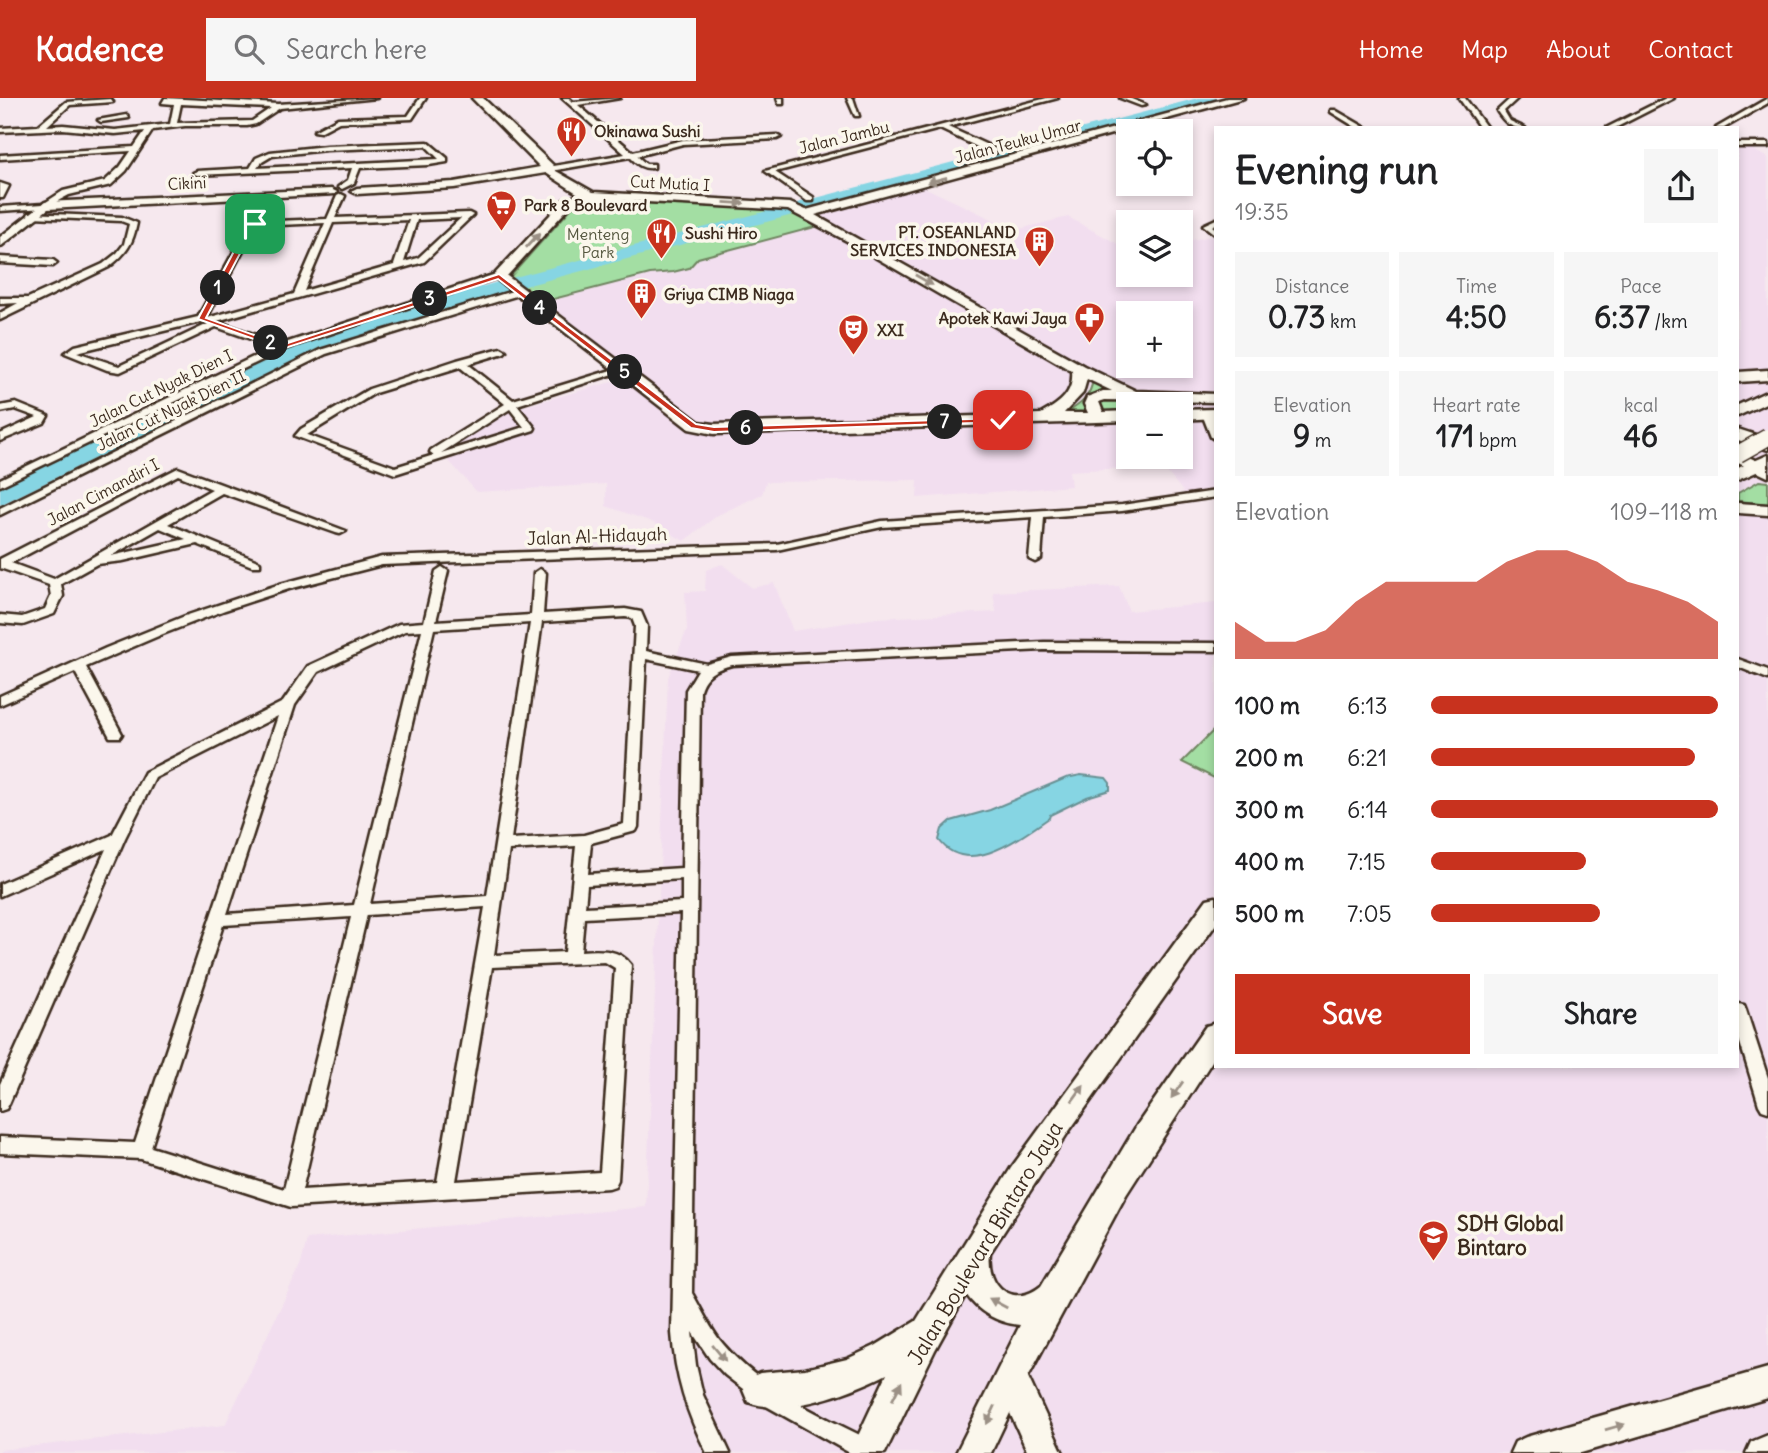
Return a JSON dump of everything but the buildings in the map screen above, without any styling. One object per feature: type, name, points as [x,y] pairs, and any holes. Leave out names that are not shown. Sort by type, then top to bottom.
[{"type":"main road","points":[[477,98],[553,171],[556,179],[571,195],[568,202],[500,277],[698,428],[1116,416]]},
{"type":"main road","points":[[1125,116],[1191,98]]},
{"type":"main road","name":"Jalan Teuku Umar","points":[[795,210],[819,201],[1239,98]]},
{"type":"main road","name":"Jalan Teuku Umar","points":[[972,156],[1006,147]]},
{"type":"main road","name":"Cikini","points":[[46,206],[454,185],[553,171]]},
{"type":"main road","name":"Cut Mutia I","points":[[553,171],[579,191],[592,195],[795,210]]},
{"type":"main road","points":[[568,202],[592,195]]},
{"type":"main road","name":"Jalan Teuku Umar","points":[[795,210],[819,201]]},
{"type":"main road","points":[[0,243],[46,206]]},
{"type":"main road","points":[[795,210],[1079,369],[1128,392]]},
{"type":"main road","points":[[1043,419],[1075,396],[1081,378],[1079,369]]},
{"type":"main road","points":[[1739,377],[1768,375]]},
{"type":"main road","points":[[1098,417],[1091,404],[1097,397],[1116,395]]},
{"type":"main road","points":[[1739,410],[1768,396]]},
{"type":"main road","points":[[1193,398],[1214,398]]},
{"type":"main road","points":[[1193,415],[1211,414]]},
{"type":"main road","points":[[1739,437],[1768,422]]},
{"type":"main road","points":[[1739,454],[1768,437]]},
{"type":"main road","points":[[1739,438],[1768,445]]},
{"type":"main road","points":[[1739,439],[1765,463]]},
{"type":"main road","points":[[1739,455],[1765,463]]},
{"type":"main road","points":[[1739,475],[1765,463]]},
{"type":"main road","points":[[1739,508],[1768,510]]},
{"type":"main road","name":"Jalan Boulevard Bintaro Jaya","points":[[868,1452],[928,1331],[1052,1129],[1214,909]]},
{"type":"main road","points":[[973,1453],[1010,1375],[1123,1173],[1214,1037]]},
{"type":"main road","points":[[976,1249],[972,1267],[977,1286],[1001,1307],[1011,1310],[1032,1309],[1050,1300],[1056,1292]]},
{"type":"main road","points":[[760,1390],[815,1385],[852,1374],[890,1357],[928,1331]]},
{"type":"main road","points":[[1010,1375],[1046,1453]]},
{"type":"main road","points":[[1526,1453],[1768,1383]]},
{"type":"main road","points":[[1762,1453],[1768,1451]]},
{"type":"street","points":[[169,98],[164,102],[261,101],[278,106],[374,98]]},
{"type":"street","points":[[318,131],[338,120],[410,118],[423,98]]},
{"type":"street","points":[[565,98],[644,166],[651,166]]},
{"type":"street","points":[[572,104],[617,98]]},
{"type":"street","points":[[850,98],[857,115]]},
{"type":"street","name":"Jalan Jambu","points":[[819,201],[769,171],[1055,98]]},
{"type":"street","points":[[1123,98],[1143,105]]},
{"type":"street","points":[[1462,98],[1482,126]]},
{"type":"street","points":[[1516,98],[1500,111],[1508,122],[1517,126]]},
{"type":"street","points":[[1613,126],[1671,98]]},
{"type":"street","points":[[1722,126],[1768,100]]},
{"type":"street","points":[[40,128],[68,103],[111,101]]},
{"type":"street","points":[[173,126],[178,102]]},
{"type":"street","points":[[0,130],[40,128],[126,131],[173,126],[247,124],[254,123],[278,106]]},
{"type":"street","points":[[1333,111],[1359,126]]},
{"type":"street","points":[[101,120],[127,116],[126,131]]},
{"type":"street","points":[[247,124],[251,135]]},
{"type":"street","points":[[941,127],[993,150]]},
{"type":"street","points":[[0,209],[46,206],[66,193],[108,183],[123,169],[150,129]]},
{"type":"street","points":[[553,171],[683,142],[777,137]]},
{"type":"street","points":[[197,173],[429,163],[440,162],[445,158],[428,144],[326,148],[270,154],[259,160],[251,170]]},
{"type":"street","points":[[1739,145],[1768,145]]},
{"type":"street","points":[[0,157],[135,149]]},
{"type":"street","points":[[297,297],[356,166]]},
{"type":"street","points":[[0,184],[5,186],[0,197]]},
{"type":"street","points":[[0,317],[30,300],[87,276],[113,260],[127,246],[133,223],[122,219],[32,215]]},
{"type":"street","points":[[414,216],[252,225],[208,321],[120,369],[70,353],[78,348],[208,321],[421,260],[470,215],[414,216]]},
{"type":"street","points":[[398,267],[414,216]]},
{"type":"street","points":[[0,260],[53,263]]},
{"type":"street","name":"Jalan Cut Nyak Dien I","points":[[0,483],[282,347],[500,277]]},
{"type":"street","name":"Jalan Cut Nyak Dien II","points":[[0,512],[323,352],[518,291]]},
{"type":"street","points":[[0,301],[30,300]]},
{"type":"street","points":[[208,321],[282,347]]},
{"type":"street","points":[[460,362],[511,404],[531,427],[392,471],[300,435],[372,391],[460,362],[501,351]]},
{"type":"street","points":[[418,462],[511,404],[621,370]]},
{"type":"street","points":[[0,409],[16,406],[44,416],[40,421],[0,438]]},
{"type":"street","name":"Jalan Cimandiri I","points":[[0,563],[178,471],[340,531]]},
{"type":"street","points":[[0,563],[55,583],[221,489]]},
{"type":"street","name":"Jalan Al-Hidayah","points":[[0,701],[129,642],[235,601],[320,575],[382,561],[777,547],[882,524],[1141,506],[1214,494]]},
{"type":"street","points":[[1035,559],[1039,513]]},
{"type":"street","points":[[159,524],[256,564]]},
{"type":"street","points":[[95,561],[122,558],[198,540]]},
{"type":"street","points":[[0,550],[13,557]]},
{"type":"street","points":[[291,1199],[442,571]]},
{"type":"street","points":[[445,1190],[495,901],[537,617],[540,573]]},
{"type":"street","points":[[0,619],[23,621],[50,611],[57,596],[55,583]]},
{"type":"street","points":[[141,1151],[288,705],[313,669],[403,627],[537,617],[625,613],[637,615],[641,626],[631,827],[584,840],[503,845]]},
{"type":"street","points":[[719,1453],[696,1409],[683,1360],[688,907],[693,690],[696,678],[708,668],[732,661],[1044,646],[1214,647]]},
{"type":"street","points":[[640,654],[708,668]]},
{"type":"street","points":[[1739,663],[1768,675]]},
{"type":"street","points":[[79,667],[115,734]]},
{"type":"street","points":[[0,1104],[118,838],[150,775],[288,705]]},
{"type":"street","points":[[0,890],[118,838]]},
{"type":"street","points":[[572,957],[584,840]]},
{"type":"street","points":[[580,880],[689,873]]},
{"type":"street","points":[[218,920],[495,901]]},
{"type":"street","points":[[576,913],[688,907]]},
{"type":"street","points":[[0,1145],[141,1151],[291,1199],[609,1180],[623,965],[607,956],[485,961]]},
{"type":"street","points":[[1739,1013],[1768,1105]]},
{"type":"street","points":[[683,1295],[715,1350],[732,1368],[760,1390],[868,1452]]},
{"type":"shaded area","points":[[1746,146],[1768,158],[1768,1453],[0,1453],[0,1450],[225,1425],[301,1264],[307,1239],[646,1207],[668,678],[687,629],[685,592],[705,591],[706,570],[722,564],[752,588],[774,583],[793,631],[877,618],[996,612],[993,592],[1119,586],[1129,611],[1214,603],[1214,1068],[1739,1068],[1739,147]]},
{"type":"shaded area","points":[[911,181],[1015,230],[1068,217],[1116,243],[1116,287],[1193,287],[1193,240],[1213,236],[1214,498],[1190,500],[1164,469],[1193,469],[1193,392],[1116,392],[1116,468],[1069,471],[1071,486],[917,498],[918,480],[766,482],[762,494],[718,515],[684,541],[652,522],[606,506],[606,484],[477,492],[439,450],[493,415],[637,375],[506,278],[575,196],[792,210]]},
{"type":"green space","name":"Menteng Park","points":[[588,200],[788,210],[819,226],[698,258],[689,268],[650,274],[542,302],[509,278],[576,203]]},
{"type":"green space","points":[[1093,379],[1128,392],[1116,392],[1116,415],[1060,417],[1086,398]]},
{"type":"green space","points":[[1759,481],[1768,482],[1768,504],[1739,501],[1739,492]]},
{"type":"green space","points":[[1214,730],[1214,778],[1182,762]]},
{"type":"water","points":[[1081,775],[1106,778],[1110,783],[1110,790],[1087,797],[1050,815],[1010,844],[979,855],[964,856],[951,851],[939,840],[942,829],[951,821],[990,810],[1066,778]]},
{"type":"waterway","points":[[0,497],[315,342],[522,281],[1216,98]]},
{"type":"place","name":"Okinawa Sushi","points":[[571,158]]},
{"type":"place","name":"Park 8 Boulevard","points":[[501,232]]},
{"type":"place","name":"Sushi Hiro","points":[[662,260]]},
{"type":"place","name":"PT. OSEANLAND SERVICES INDONESIA","points":[[1039,268]]},
{"type":"place","name":"Griya CIMB Niaga","points":[[641,321]]},
{"type":"place","name":"Apotek Kawi Jaya","points":[[1090,345]]},
{"type":"place","name":"XXI","points":[[854,357]]},
{"type":"place","name":"SDH Global Bintaro","points":[[1434,1262]]},
{"type":"route","points":[[255,224],[251,225],[202,319],[282,347],[499,276],[694,426],[714,429],[1003,420]]}]
